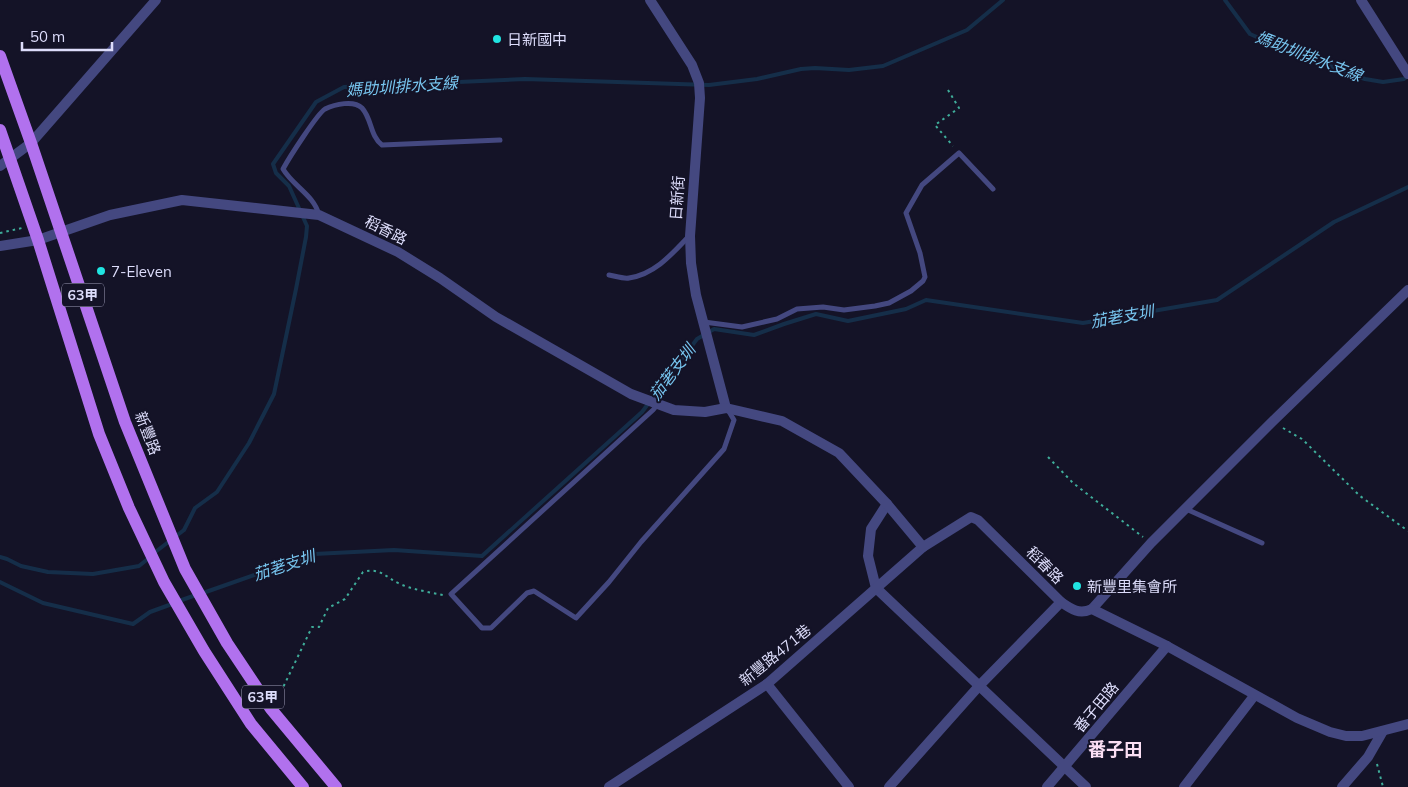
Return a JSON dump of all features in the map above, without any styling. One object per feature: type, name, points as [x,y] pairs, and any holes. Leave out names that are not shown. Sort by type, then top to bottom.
[{"type":"main road","name":"新豐路","points":[[0,56],[125,422],[185,569],[226,643],[271,709],[336,787]]},
{"type":"main road","name":"63甲","points":[[0,130],[5,162],[38,240],[99,434],[129,508],[176,602],[204,651],[251,724],[303,787]]},
{"type":"street","points":[[5,162],[31,143],[156,0]]},
{"type":"street","name":"日新街","points":[[650,0],[692,65],[699,83],[700,98],[690,236],[691,263],[696,295],[726,408]]},
{"type":"street","points":[[1361,0],[1408,74]]},
{"type":"street","name":"稻香路","points":[[0,246],[38,240],[110,215],[182,200],[320,215],[398,252],[440,278],[496,318],[631,394],[674,410],[705,412],[726,408]]},
{"type":"street","points":[[1092,609],[1151,542],[1408,290]]},
{"type":"street","points":[[726,408],[782,421],[839,453],[887,504],[923,547]]},
{"type":"street","points":[[887,504],[871,529],[868,556],[876,588],[1086,787]]},
{"type":"street","name":"稻春路","points":[[923,547],[971,517],[978,520],[1061,602],[1073,611],[1085,612],[1092,609],[1167,646],[1254,696],[1330,732],[1346,736],[1362,736],[1383,732]]},
{"type":"street","name":"新豐路471巷","points":[[609,787],[767,684],[923,547]]},
{"type":"street","points":[[889,787],[979,686],[1061,602]]},
{"type":"street","name":"番子田路","points":[[1047,787],[1167,646]]},
{"type":"street","points":[[767,684],[849,787]]},
{"type":"street","points":[[1184,787],[1254,696]]},
{"type":"street","points":[[1342,787],[1368,757],[1383,732],[1408,724]]},
{"type":"lane","points":[[320,215],[316,204],[289,178],[283,169],[292,152],[324,109],[344,104],[356,104],[363,109],[376,141],[382,145],[500,140]]},
{"type":"lane","points":[[704,322],[742,327],[777,319],[797,310],[823,308],[844,310],[889,303],[911,291],[925,277],[920,252],[906,213],[922,184],[959,153],[993,188]]},
{"type":"lane","points":[[609,275],[628,278],[647,272],[666,261],[690,236]]},
{"type":"lane","points":[[658,404],[451,594],[482,628],[491,628],[527,593],[534,591],[576,618],[724,449],[734,420],[726,408]]},
{"type":"lane","points":[[1185,509],[1262,543]]},
{"type":"path","points":[[948,90],[959,108],[935,125],[959,153]]},
{"type":"path","points":[[0,233],[20,228]]},
{"type":"path","points":[[1272,422],[1302,440],[1360,496],[1408,531]]},
{"type":"path","points":[[1048,457],[1073,482],[1151,542]]},
{"type":"path","points":[[271,709],[280,695],[312,627],[319,627],[328,608],[345,599],[363,572],[371,570],[383,573],[398,584],[418,590],[445,595],[451,594]]},
{"type":"waterway","name":"媽助圳排水支線","points":[[154,553],[184,530],[195,508],[217,492],[249,443],[274,394],[307,226],[289,186],[276,173],[273,164],[316,102],[344,87],[525,79],[709,85],[757,79],[801,69],[849,70],[883,66],[967,30],[1003,0]]},
{"type":"waterway","name":"媽助圳排水支線","points":[[1225,0],[1250,34],[1289,51],[1365,79],[1383,82],[1404,79],[1408,76]]},
{"type":"waterway","name":"茄荖支圳","points":[[203,593],[314,554],[394,550],[482,556],[642,412],[697,339],[714,329],[754,335],[816,314],[848,321],[906,309],[926,300],[1083,323],[1217,300],[1334,222],[1408,187]]},
{"type":"waterway","name":"媽助圳排水支線","points":[[0,557],[21,566],[48,572],[93,574],[139,566],[149,558]]},
{"type":"waterway","name":"茄荖支圳","points":[[0,582],[43,603],[133,624],[150,612],[172,604]]},
{"type":"waterway","name":"茄荖支圳","points":[[179,601],[196,595]]},
{"type":"place","name":"日新國中","points":[[497,39]]},
{"type":"place","name":"7-Eleven","points":[[101,271]]},
{"type":"place","name":"新豐里集會所","points":[[1077,586]]},
{"type":"district","name":"番子田","points":[[1115,749]]}]
